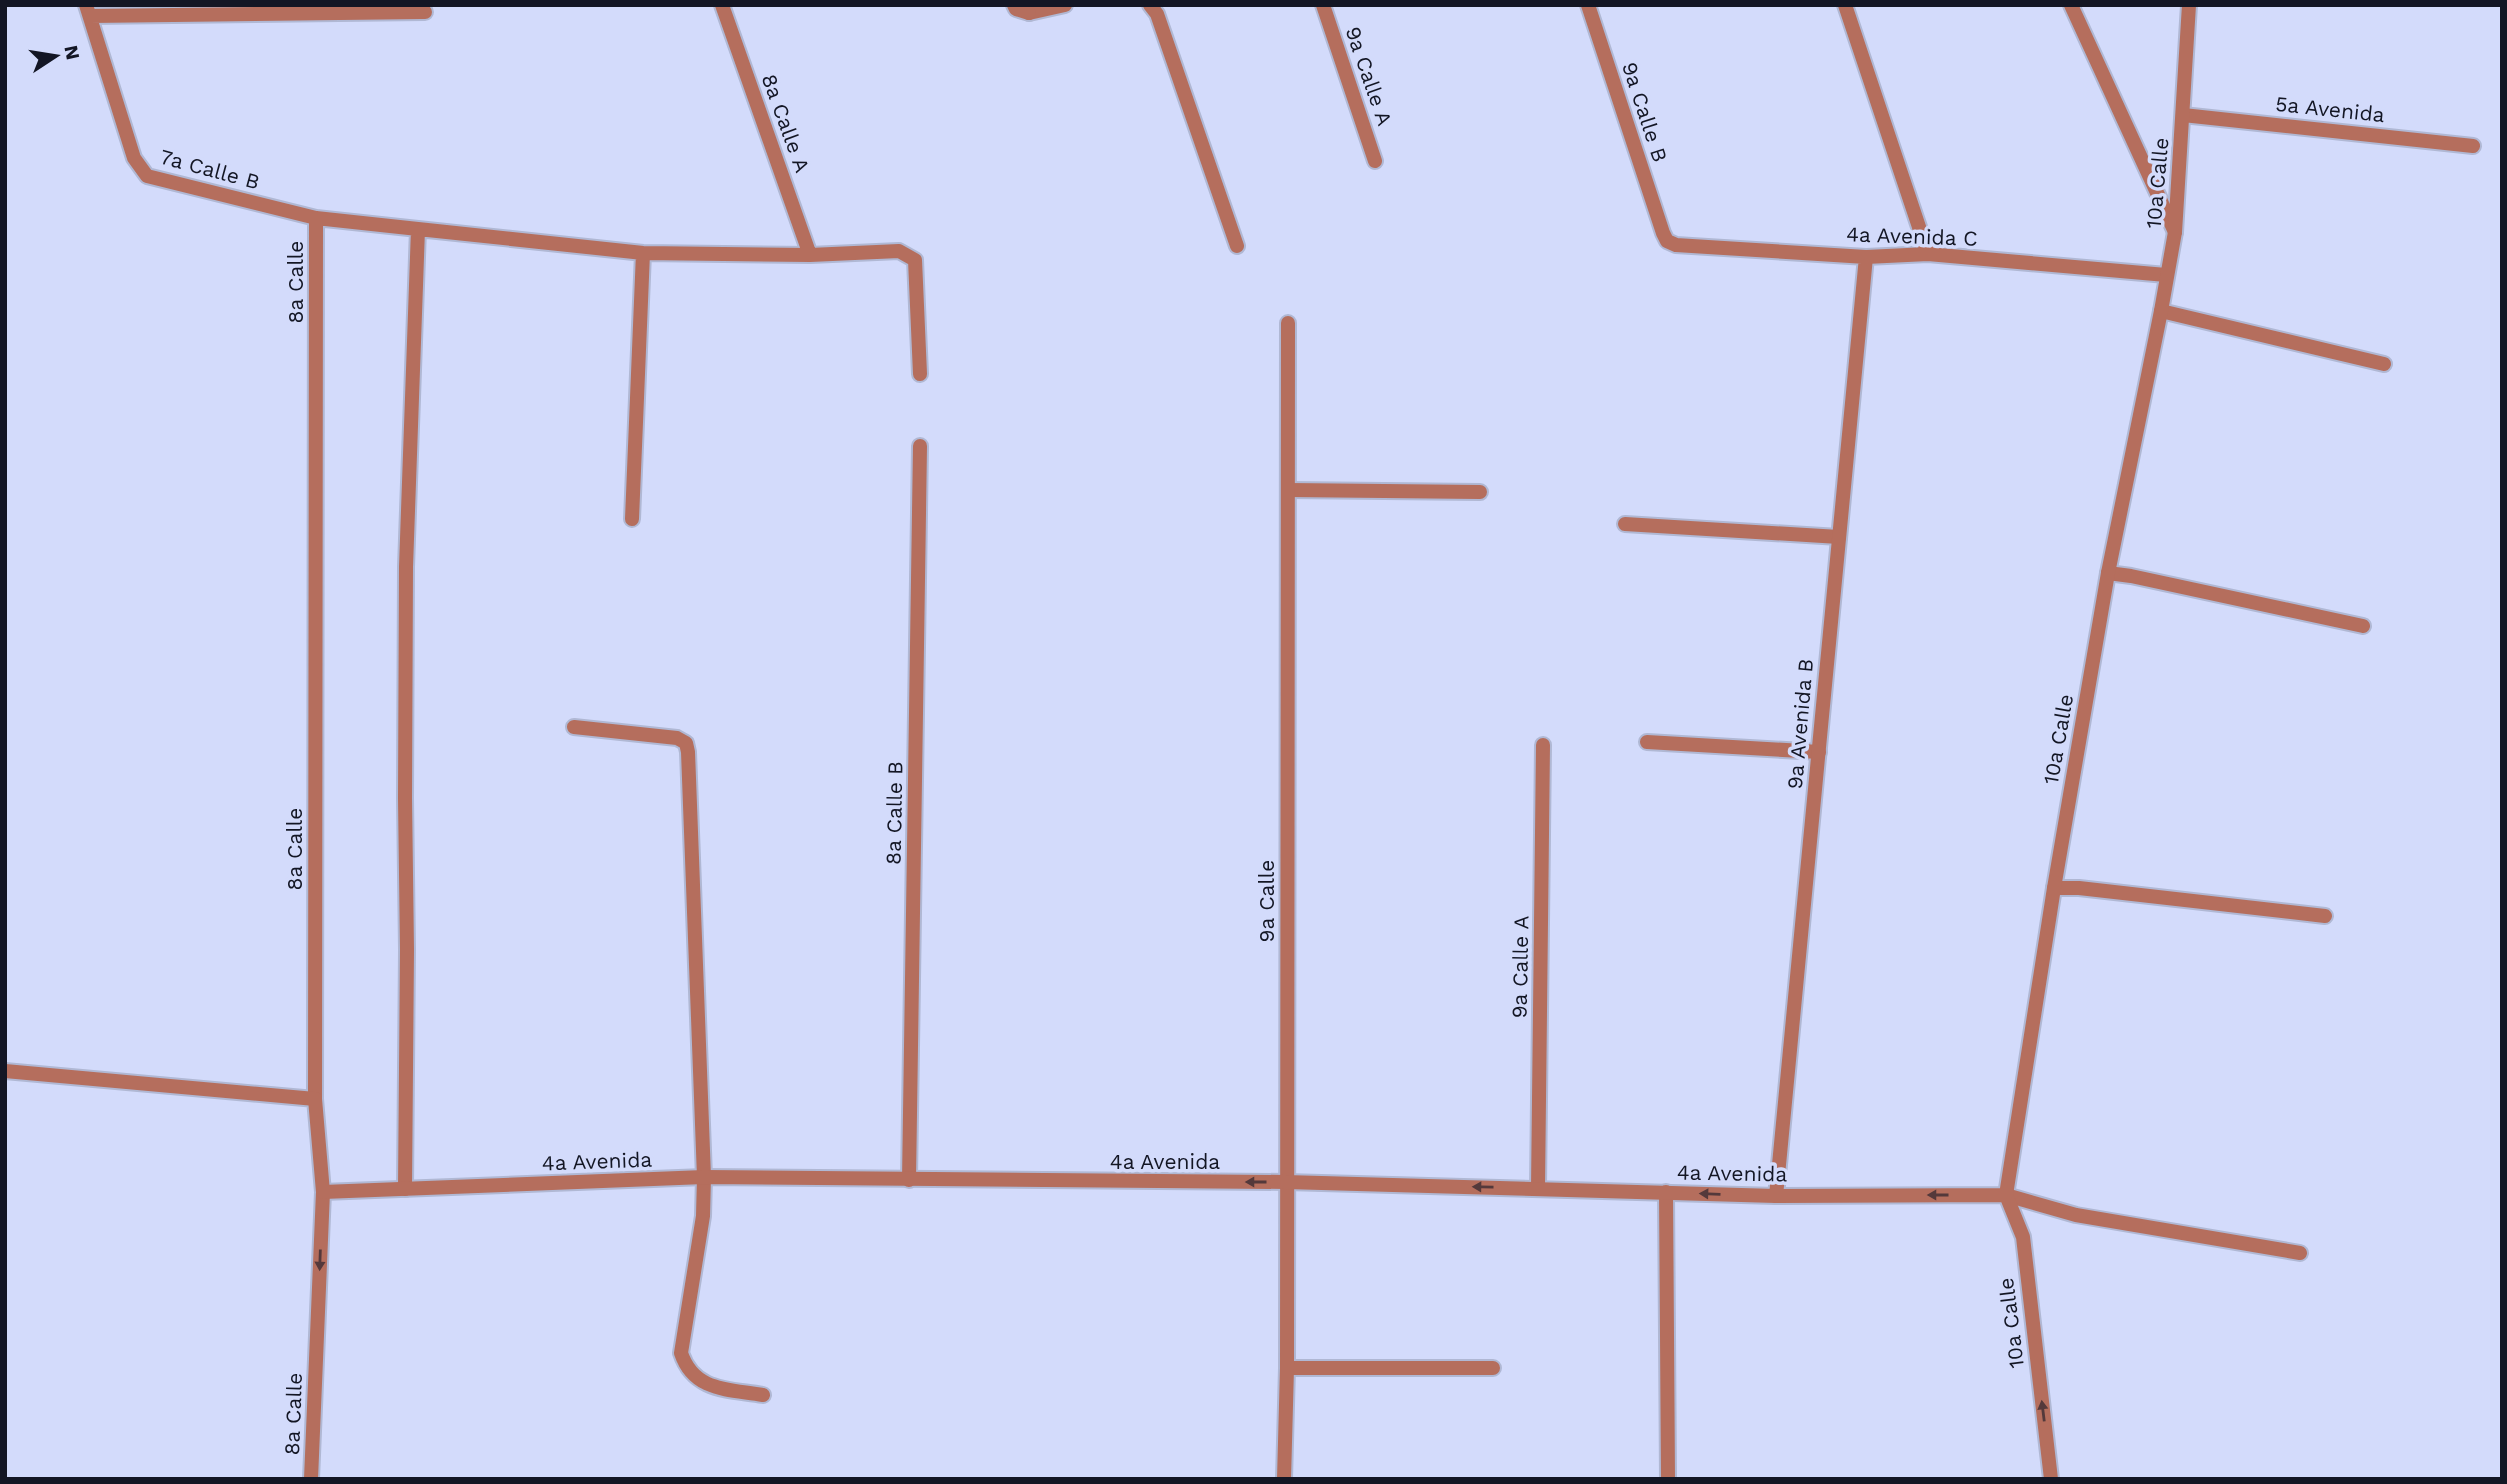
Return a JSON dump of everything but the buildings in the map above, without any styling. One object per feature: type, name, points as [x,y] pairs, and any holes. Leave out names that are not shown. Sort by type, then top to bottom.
[{"type":"street","name":"8a Calle A","points":[[722,5],[810,255]]},
{"type":"street","points":[[1014,5],[1016,9],[1028,13],[1065,5]]},
{"type":"street","points":[[1150,5],[1157,14],[1237,246]]},
{"type":"street","name":"9a Calle A","points":[[1323,5],[1375,161]]},
{"type":"street","name":"9a Calle B","points":[[1588,5],[1662,233]]},
{"type":"street","points":[[1845,5],[1928,254]]},
{"type":"street","points":[[2071,5],[2175,232]]},
{"type":"street","name":"10a Calle","points":[[2050,1479],[2023,1237],[2006,1195],[2054,888],[2108,573],[2175,232],[2189,5]]},
{"type":"street","name":"7a Calle B","points":[[88,11],[134,158],[147,176],[316,218],[643,253],[810,255],[900,251],[915,260],[920,374]]},
{"type":"street","points":[[88,11],[425,12]]},
{"type":"street","name":"5a Avenida","points":[[2183,114],[2473,146]]},
{"type":"street","name":"8a Calle","points":[[311,1479],[323,1192],[315,1100],[316,218]]},
{"type":"street","points":[[405,1189],[406,567],[418,229]]},
{"type":"street","name":"4a Avenida C","points":[[1662,233],[1667,241],[1676,245],[1866,257],[1928,254],[2166,275]]},
{"type":"street","points":[[632,519],[643,253]]},
{"type":"street","name":"9a Avenida B","points":[[1776,1196],[1866,257]]},
{"type":"street","points":[[2161,311],[2384,364]]},
{"type":"street","name":"9a Calle","points":[[1284,1479],[1287,1368],[1289,323]]},
{"type":"street","name":"8a Calle B","points":[[909,1180],[920,446]]},
{"type":"street","points":[[1288,490],[1480,492]]},
{"type":"street","points":[[1625,524],[1839,537]]},
{"type":"street","points":[[2108,573],[2363,626]]},
{"type":"street","points":[[574,727],[677,738],[686,743],[704,1177],[703,1216],[681,1353],[685,1367],[697,1380],[715,1387],[763,1395]]},
{"type":"street","points":[[1647,742],[1819,751]]},
{"type":"street","name":"9a Calle A","points":[[1538,1188],[1543,745]]},
{"type":"street","points":[[2054,888],[2079,888],[2325,916]]},
{"type":"street","points":[[5,1071],[315,1100]]},
{"type":"street","name":"4a Avenida","points":[[323,1192],[704,1177],[1286,1182],[1776,1196],[2006,1195],[2076,1215],[2300,1252]]},
{"type":"street","points":[[1666,1192],[1668,1479]]},
{"type":"street","points":[[1287,1368],[1493,1368]]}]
